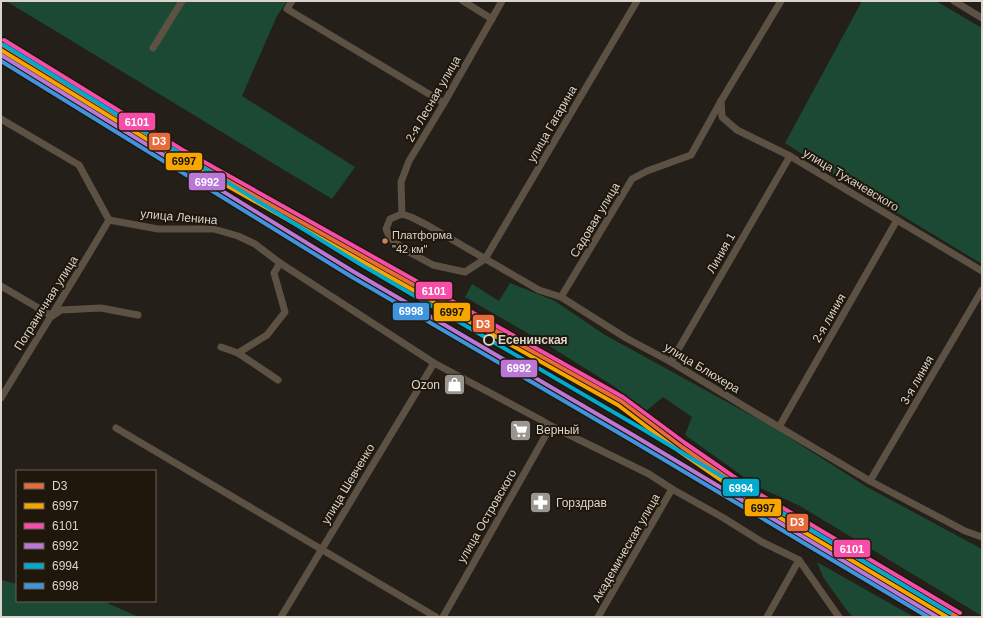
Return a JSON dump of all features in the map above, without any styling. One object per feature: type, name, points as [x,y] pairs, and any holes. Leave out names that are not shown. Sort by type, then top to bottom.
[{"type":"street","points":[[153,48],[182,1]]},
{"type":"street","points":[[292,1],[288,9],[444,103]]},
{"type":"street","points":[[463,1],[492,19]]},
{"type":"street","name":"2-я Лесная улица","points":[[402,214],[401,182],[409,161],[502,1]]},
{"type":"street","name":"улица Гагарина","points":[[485,259],[637,1]]},
{"type":"street","name":"Садовая улица","points":[[561,297],[632,179],[647,170],[691,155],[721,101],[781,1]]},
{"type":"street","points":[[954,1],[982,18]]},
{"type":"street","name":"улица Тухачевского","points":[[721,101],[722,117],[737,130],[790,156],[982,272]]},
{"type":"street","points":[[1,119],[79,164],[110,220]]},
{"type":"street","name":"Линия 1","points":[[671,362],[790,156]]},
{"type":"street","points":[[402,214],[390,219],[386,228],[390,238],[407,251],[433,264],[465,272],[485,259]]},
{"type":"street","name":"улица Блюхера","points":[[402,214],[427,225],[539,290],[561,297],[626,338],[671,362],[746,408],[870,480],[965,531],[982,537]]},
{"type":"street","name":"улица Ленина","points":[[110,220],[158,229],[214,229],[238,236],[255,244],[280,263],[434,363],[551,426],[649,474],[762,542],[799,560]]},
{"type":"street","name":"Пограничная улица","points":[[1,398],[110,220]]},
{"type":"street","name":"2-я линия","points":[[779,427],[897,220]]},
{"type":"street","points":[[238,353],[267,335],[285,312],[274,274],[280,263]]},
{"type":"street","points":[[1,286],[52,316],[61,310],[101,308],[138,315]]},
{"type":"street","name":"3-я линия","points":[[870,480],[982,290]]},
{"type":"street","points":[[221,347],[238,353],[278,380]]},
{"type":"street","name":"улица Шевченко","points":[[281,617],[434,363]]},
{"type":"street","name":"улица Островского","points":[[443,617],[551,426]]},
{"type":"street","points":[[116,428],[436,617]]},
{"type":"street","name":"Академическая улица","points":[[598,617],[672,489]]},
{"type":"street","points":[[767,617],[799,560],[839,617]]},
{"type":"green space","points":[[6,1],[287,1],[277,16],[242,96],[355,167],[332,199]]},
{"type":"green space","points":[[862,1],[936,1],[982,28],[982,264],[785,143]]},
{"type":"green space","points":[[510,283],[555,301],[605,335],[771,426],[867,487],[982,549],[982,616],[800,506],[758,487],[685,435],[692,417],[663,397],[646,411],[615,387],[543,342],[465,297],[472,284],[499,301]]},
{"type":"green space","points":[[817,562],[914,617],[853,617],[823,577]]},
{"type":"green space","points":[[1,580],[16,584],[16,602],[103,602],[139,617],[1,617]]},
{"type":"transit line","name":"6101","points":[[4,40],[181,149],[623,397],[685,443],[756,492],[960,613]]},
{"type":"transit line","name":"D3","points":[[1,44],[178,153],[621,401],[682,447],[753,496],[957,617]]},
{"type":"transit line","name":"6994","points":[[4,45],[360,264],[639,427],[950,613]]},
{"type":"transit line","name":"6997","points":[[1,50],[176,157],[618,405],[679,451],[750,500],[947,617]]},
{"type":"transit line","name":"6992","points":[[1,55],[354,272],[633,435],[937,617]]},
{"type":"transit line","name":"6998","points":[[1,61],[352,277],[631,440],[928,617]]},
{"type":"place","name":"Платформа \"42 км\"","points":[[385,241]]},
{"type":"place","name":"Есенинская","points":[[489,340]]},
{"type":"place","name":"Ozon","points":[[455,385]]},
{"type":"place","name":"Верный","points":[[520,430]]},
{"type":"place","name":"Горздрав","points":[[541,503]]}]
